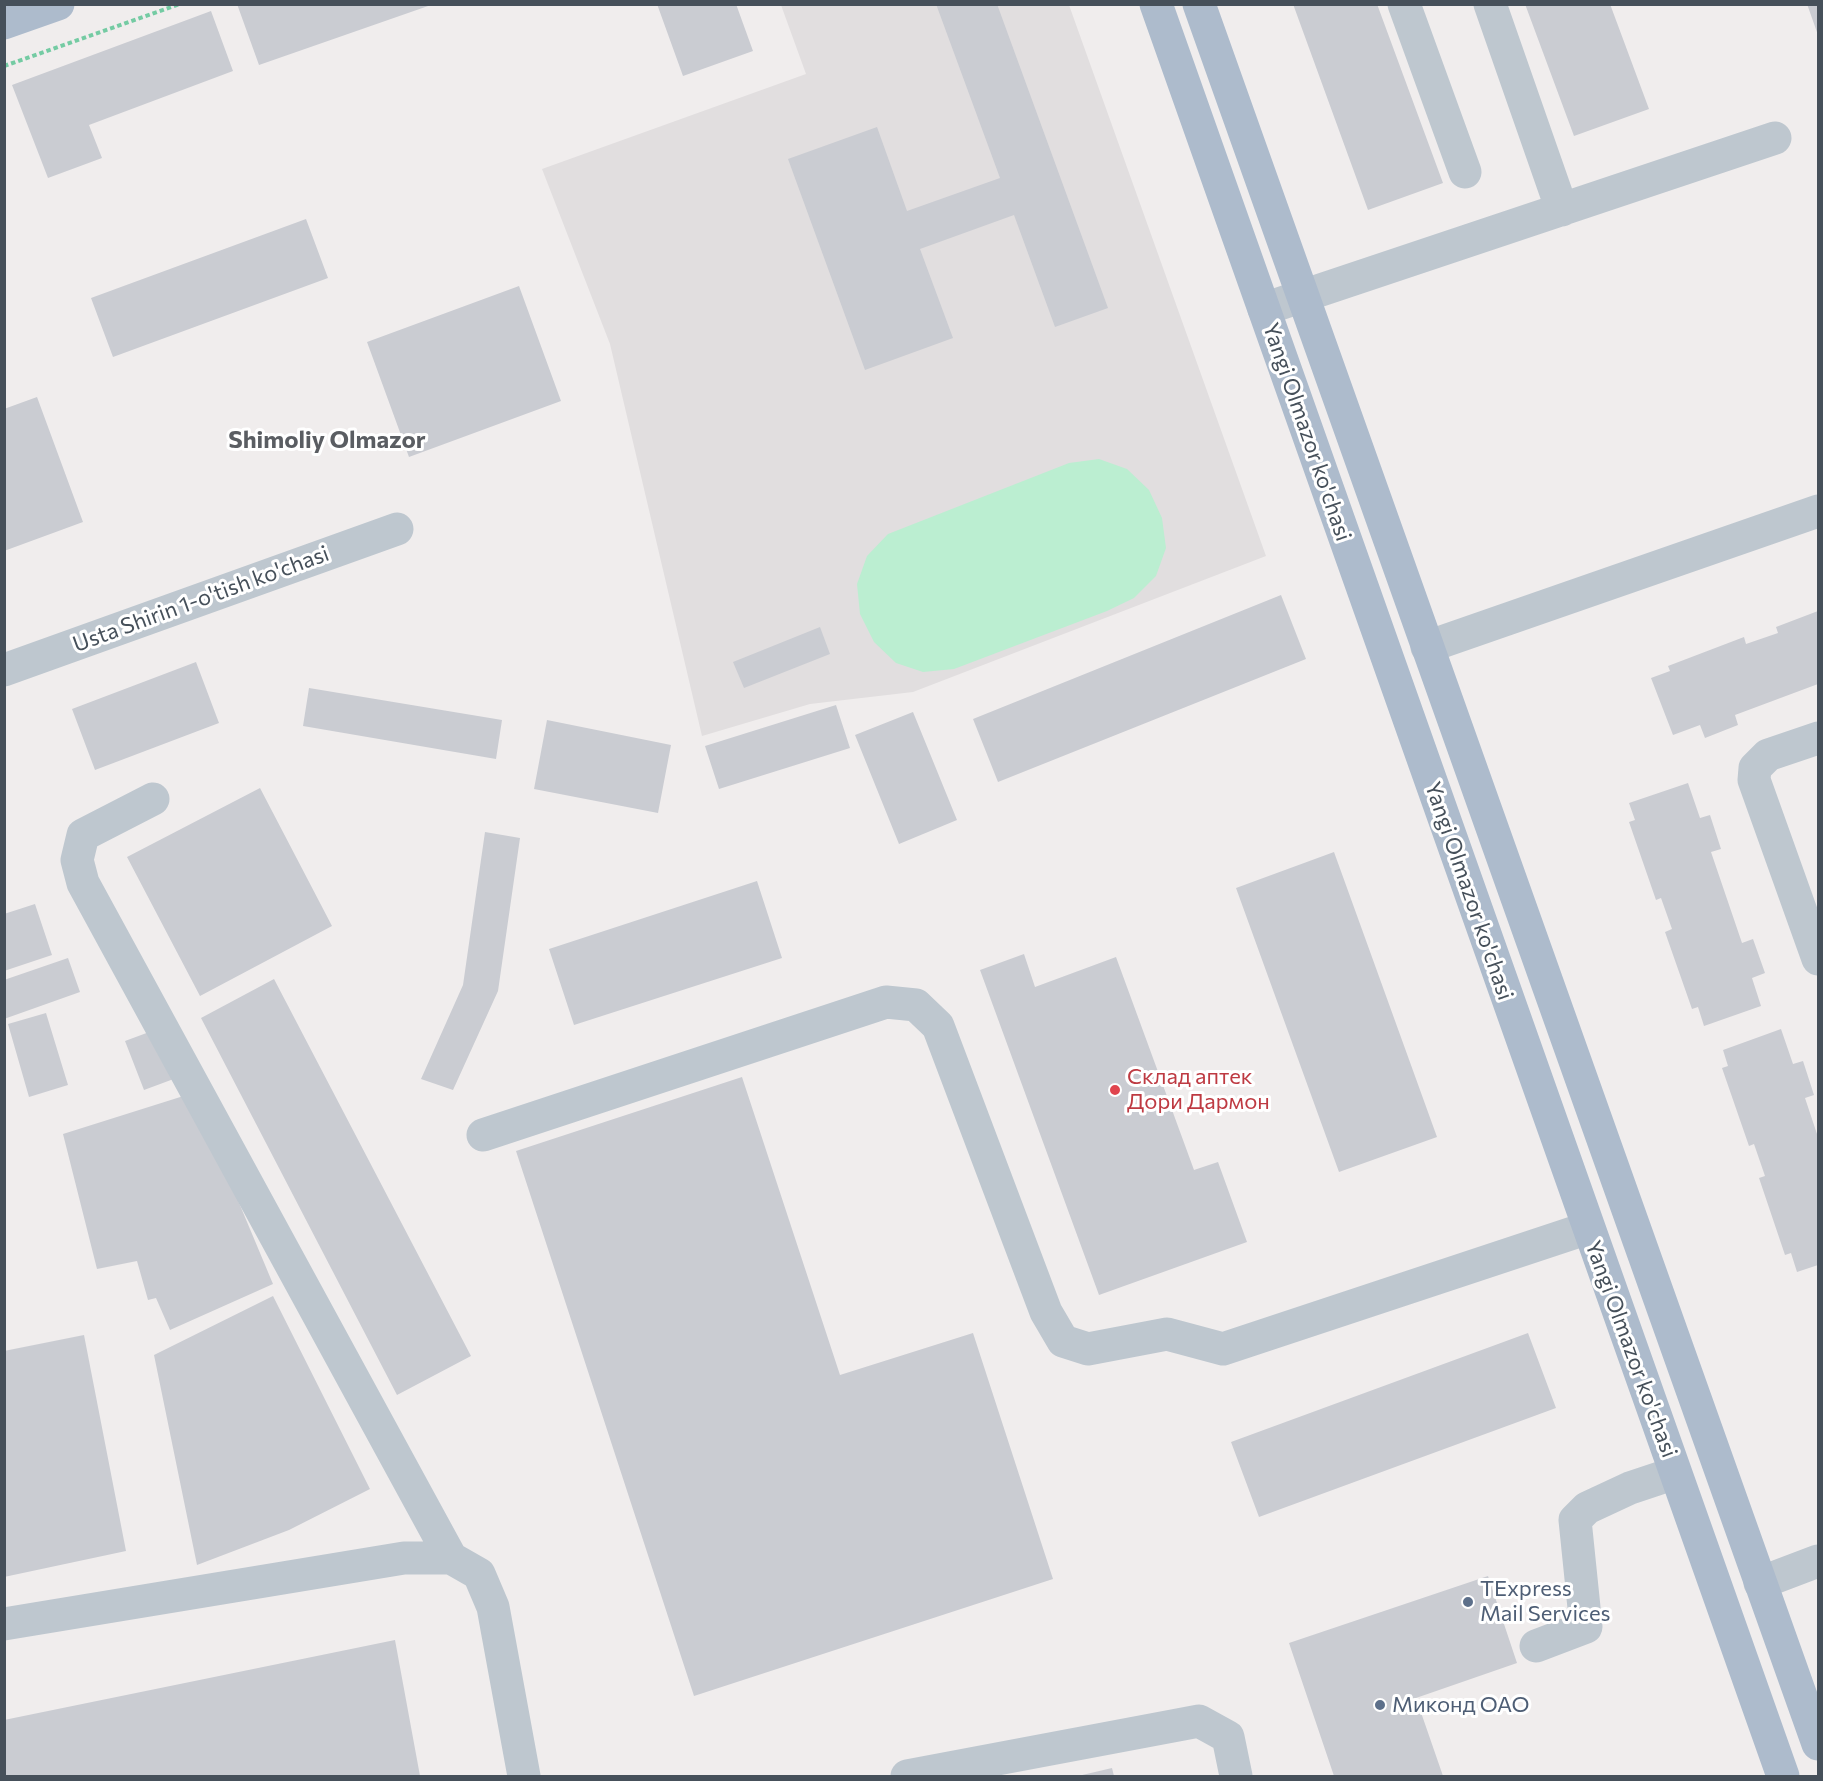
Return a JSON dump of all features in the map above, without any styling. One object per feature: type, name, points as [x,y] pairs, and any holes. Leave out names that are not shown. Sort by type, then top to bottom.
[{"type":"main road","points":[[4,23],[58,4]]},
{"type":"main road","name":"Yangi Olmazor ko'chasi","points":[[1156,4],[1783,1776]]},
{"type":"main road","name":"Yangi Olmazor ko'chasi","points":[[1199,4],[1818,1744]]},
{"type":"street","points":[[1404,4],[1465,172]]},
{"type":"street","points":[[1490,4],[1562,210]]},
{"type":"street","points":[[1264,309],[1775,138]]},
{"type":"street","points":[[1427,647],[1818,511]]},
{"type":"street","name":"Usta Shirin 1-o'tish ko'chasi","points":[[4,670],[397,529]]},
{"type":"street","points":[[1818,738],[1768,755],[1755,768],[1754,780],[1818,958]]},
{"type":"street","points":[[153,799],[83,835],[77,860],[83,883],[451,1558]]},
{"type":"street","points":[[483,1135],[886,1002],[916,1005],[938,1026],[1046,1312],[1063,1341],[1089,1349],[1167,1334],[1223,1349],[1588,1228]]},
{"type":"street","points":[[1536,1646],[1586,1627],[1575,1520],[1587,1508],[1619,1492],[1675,1473]]},
{"type":"street","points":[[4,1624],[404,1558],[451,1558],[479,1574],[493,1608],[524,1776]]},
{"type":"street","points":[[1760,1583],[1818,1561]]},
{"type":"street","points":[[907,1776],[1199,1721],[1228,1737],[1236,1776]]},
{"type":"path","points":[[4,66],[180,4]]},
{"type":"shaded area","points":[[781,5],[1069,5],[1266,556],[913,692],[810,704],[702,736],[610,344],[542,169],[806,74]]},
{"type":"green space","points":[[1099,459],[1127,469],[1149,490],[1162,518],[1166,548],[1156,576],[1134,598],[1107,611],[954,669],[923,672],[896,663],[874,642],[860,614],[857,584],[867,556],[888,534],[1069,463]]},
{"type":"building","points":[[237,4],[431,4],[431,5],[259,65]]},
{"type":"building","points":[[657,4],[736,4],[753,51],[683,76]]},
{"type":"building","points":[[936,4],[997,4],[1108,308],[1055,327],[1014,215],[920,249],[953,338],[865,370],[788,159],[877,127],[907,211],[1000,178]]},
{"type":"building","points":[[1293,4],[1377,4],[1443,183],[1368,210]]},
{"type":"building","points":[[1525,4],[1610,4],[1649,109],[1574,136]]},
{"type":"building","points":[[1807,4],[1818,4],[1818,35]]},
{"type":"building","points":[[211,11],[233,71],[89,125],[102,158],[48,178],[12,85]]},
{"type":"building","points":[[306,219],[328,278],[113,357],[91,298]]},
{"type":"building","points":[[519,286],[561,401],[409,457],[367,342]]},
{"type":"building","points":[[37,397],[83,522],[4,551],[4,409]]},
{"type":"building","points":[[1281,595],[1306,659],[998,782],[973,719]]},
{"type":"building","points":[[1818,611],[1818,684],[1735,715],[1738,725],[1705,738],[1700,725],[1673,735],[1651,678],[1670,671],[1668,666],[1744,637],[1746,644],[1778,633],[1776,627]]},
{"type":"building","points":[[820,627],[830,654],[744,688],[733,662]]},
{"type":"building","points":[[196,662],[219,723],[95,770],[72,709]]},
{"type":"building","points":[[309,688],[502,720],[496,759],[303,726]]},
{"type":"building","points":[[836,705],[850,748],[719,789],[705,746]]},
{"type":"building","points":[[913,712],[957,820],[899,844],[855,735]]},
{"type":"building","points":[[547,720],[671,745],[658,813],[534,789]]},
{"type":"building","points":[[1688,783],[1700,818],[1710,815],[1721,849],[1711,852],[1742,943],[1753,939],[1765,973],[1752,978],[1761,1006],[1704,1026],[1698,1007],[1692,1009],[1665,932],[1672,929],[1661,898],[1656,900],[1629,822],[1635,820],[1629,803]]},
{"type":"building","points":[[260,788],[332,926],[200,996],[127,857]]},
{"type":"building","points":[[485,832],[520,838],[498,991],[453,1090],[421,1079],[463,985]]},
{"type":"building","points":[[1334,852],[1437,1137],[1339,1172],[1236,888]]},
{"type":"building","points":[[757,881],[782,958],[574,1025],[549,949]]},
{"type":"building","points":[[35,904],[52,955],[4,971],[4,914]]},
{"type":"building","points":[[1024,954],[1035,987],[1116,957],[1194,1170],[1218,1162],[1247,1242],[1099,1295],[980,970]]},
{"type":"building","points":[[68,958],[80,992],[4,1019],[4,980]]},
{"type":"building","points":[[274,979],[471,1356],[397,1395],[201,1018]]},
{"type":"building","points":[[46,1013],[68,1085],[29,1097],[8,1024]]},
{"type":"building","points":[[160,1028],[179,1077],[144,1090],[125,1041]]},
{"type":"building","points":[[1781,1029],[1793,1064],[1803,1061],[1814,1095],[1805,1098],[1818,1137],[1818,1265],[1797,1272],[1791,1253],[1785,1255],[1759,1178],[1765,1176],[1754,1144],[1749,1146],[1722,1068],[1728,1066],[1723,1050]]},
{"type":"building","points":[[742,1077],[840,1375],[973,1333],[1053,1579],[694,1696],[516,1151]]},
{"type":"building","points":[[193,1093],[273,1284],[170,1330],[156,1298],[148,1300],[137,1261],[97,1269],[63,1134]]},
{"type":"building","points":[[273,1296],[370,1489],[289,1530],[197,1565],[154,1355]]},
{"type":"building","points":[[1528,1333],[1556,1408],[1259,1517],[1231,1442]]},
{"type":"building","points":[[84,1335],[126,1551],[4,1577],[4,1351]]},
{"type":"building","points":[[1488,1576],[1517,1663],[1416,1698],[1443,1776],[1334,1776],[1289,1643]]},
{"type":"building","points":[[395,1640],[420,1776],[4,1776],[4,1720]]},
{"type":"building","points":[[1112,1768],[1114,1776],[1078,1776]]},
{"type":"place","name":"Склад аптек Дори Дармон","points":[[1115,1090]]},
{"type":"place","name":"TExpress Mail Services","points":[[1468,1602]]},
{"type":"place","name":"Миконд ОАО","points":[[1380,1705]]},
{"type":"district","name":"Shimoliy Olmazor","points":[[327,440]]}]
